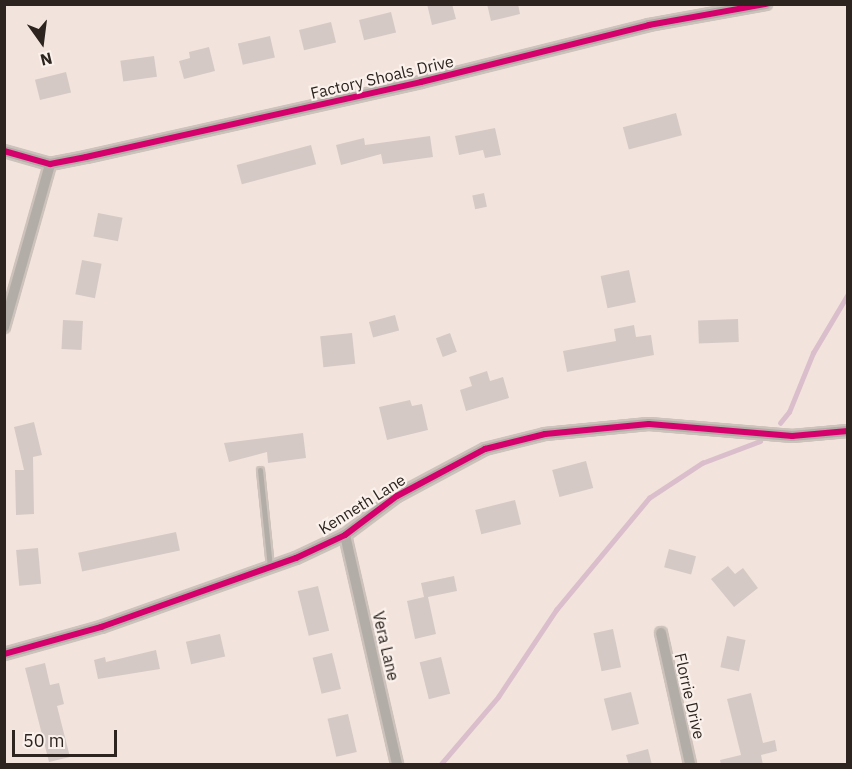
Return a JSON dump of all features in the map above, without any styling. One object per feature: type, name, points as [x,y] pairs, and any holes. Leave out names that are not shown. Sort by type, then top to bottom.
[{"type":"street","name":"Factory Shoals Drive","points":[[4,151],[50,164],[410,85],[650,25],[766,4]]},
{"type":"street","points":[[4,327],[50,164]]},
{"type":"street","name":"Kenneth Lane","points":[[4,654],[101,627],[270,567],[345,535],[397,496],[485,449],[545,434],[649,424],[792,436],[848,431]]},
{"type":"street","name":"Vera Lane","points":[[345,535],[397,765]]},
{"type":"street","name":"Florrie Drive","points":[[661,633],[690,765]]},
{"type":"lane","points":[[260,470],[270,567]]},
{"type":"building","points":[[427,4],[452,4],[456,19],[432,25]]},
{"type":"building","points":[[487,4],[518,4],[520,14],[491,21]]},
{"type":"building","points":[[391,12],[396,32],[364,40],[359,20]]},
{"type":"building","points":[[331,22],[336,42],[304,50],[299,30]]},
{"type":"building","points":[[270,36],[275,57],[243,65],[238,43]]},
{"type":"building","points":[[209,47],[215,71],[184,79],[179,61],[190,58],[189,52]]},
{"type":"building","points":[[154,56],[157,77],[123,82],[120,61]]},
{"type":"building","points":[[66,72],[71,92],[40,100],[35,80]]},
{"type":"building","points":[[676,113],[682,135],[629,149],[623,127]]},
{"type":"building","points":[[495,128],[501,155],[485,158],[483,150],[459,155],[455,136]]},
{"type":"building","points":[[430,136],[433,157],[383,164],[381,154],[341,165],[336,145],[364,138],[365,145]]},
{"type":"building","points":[[311,145],[316,164],[242,184],[237,165]]},
{"type":"building","points":[[484,193],[487,207],[475,209],[472,195]]},
{"type":"building","points":[[98,213],[123,218],[118,241],[93,237]]},
{"type":"building","points":[[82,260],[102,264],[95,298],[75,294]]},
{"type":"building","points":[[629,270],[636,302],[607,308],[601,276]]},
{"type":"building","points":[[395,315],[399,330],[373,337],[369,322]]},
{"type":"building","points":[[738,319],[739,342],[699,343],[698,320]]},
{"type":"building","points":[[63,320],[83,321],[81,350],[61,349]]},
{"type":"building","points":[[634,325],[636,337],[651,335],[654,355],[567,372],[563,351],[616,341],[614,329]]},
{"type":"building","points":[[352,333],[355,364],[323,367],[320,336]]},
{"type":"building","points":[[450,333],[457,352],[443,357],[436,338]]},
{"type":"building","points":[[487,371],[490,381],[503,377],[509,398],[466,411],[460,390],[472,386],[469,377]]},
{"type":"building","points":[[410,400],[412,406],[422,404],[428,430],[387,440],[379,407]]},
{"type":"building","points":[[34,422],[42,455],[33,457],[34,514],[16,515],[15,470],[24,470],[14,427]]},
{"type":"building","points":[[303,433],[306,458],[268,463],[267,452],[229,462],[224,443]]},
{"type":"building","points":[[586,461],[593,488],[559,497],[552,470]]},
{"type":"building","points":[[515,500],[521,524],[481,534],[475,510]]},
{"type":"building","points":[[176,532],[180,551],[82,571],[78,553]]},
{"type":"building","points":[[38,548],[41,584],[19,586],[16,550]]},
{"type":"building","points":[[669,549],[696,556],[691,575],[664,567]]},
{"type":"building","points":[[728,566],[735,574],[743,568],[758,588],[734,607],[711,579]]},
{"type":"building","points":[[454,576],[457,591],[428,597],[436,634],[415,639],[407,601],[424,597],[421,583]]},
{"type":"building","points":[[318,586],[329,631],[309,636],[298,591]]},
{"type":"building","points":[[613,629],[621,667],[602,671],[593,633]]},
{"type":"building","points":[[220,634],[225,656],[191,664],[186,642]]},
{"type":"building","points":[[727,636],[746,640],[739,671],[720,667]]},
{"type":"building","points":[[156,650],[160,669],[98,679],[94,660],[105,657],[106,662]]},
{"type":"building","points":[[332,653],[341,689],[322,694],[313,658]]},
{"type":"building","points":[[441,657],[450,694],[429,699],[420,662]]},
{"type":"building","points":[[45,663],[50,685],[59,683],[64,704],[57,706],[70,757],[49,762],[25,668]]},
{"type":"building","points":[[631,692],[639,724],[612,731],[604,699]]},
{"type":"building","points":[[751,693],[763,743],[775,740],[777,751],[761,755],[763,765],[721,765],[720,760],[741,755],[727,699]]},
{"type":"building","points":[[348,714],[357,752],[336,757],[328,719]]},
{"type":"building","points":[[648,749],[652,765],[629,765],[626,755]]},
{"type":"waterway","points":[[780,423],[789,412],[813,353],[848,294]]},
{"type":"waterway","points":[[441,764],[498,697],[556,610],[649,498],[702,463],[760,441]]},
{"type":"cycle path","points":[[4,151],[50,164],[421,82],[649,25],[766,4]]},
{"type":"cycle path","points":[[4,654],[101,627],[296,558],[345,535],[397,496],[485,449],[545,434],[649,424],[792,436],[848,431]]}]
